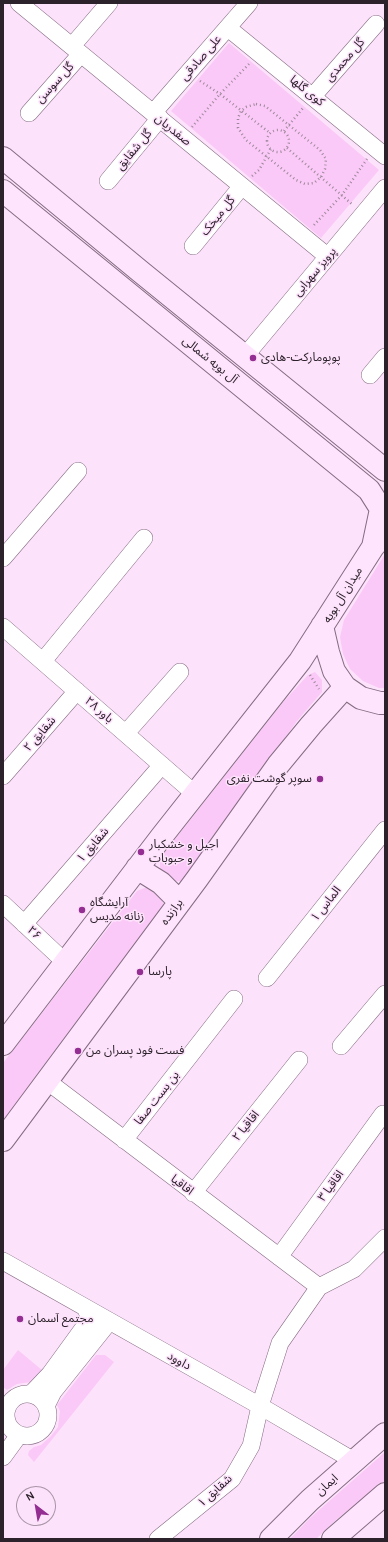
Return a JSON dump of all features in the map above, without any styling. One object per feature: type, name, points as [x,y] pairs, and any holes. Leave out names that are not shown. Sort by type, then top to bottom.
[{"type":"main road","name":"آل بویه شمالی","points":[[3,158],[385,470]]},
{"type":"main road","name":"آل بویه شمالی","points":[[3,191],[369,490],[381,509],[379,540]]},
{"type":"main road","points":[[56,235],[74,216]]},
{"type":"main road","name":"میدان آل بویه","points":[[379,540],[322,626],[334,671],[345,687],[361,698],[385,703]]},
{"type":"main road","points":[[6,1034],[65,962],[300,661],[322,626]]},
{"type":"main road","name":"برازنده","points":[[3,1140],[180,902],[278,765],[310,725],[345,687]]},
{"type":"main road","points":[[137,868],[161,883],[180,902]]},
{"type":"main road","name":"ایمان","points":[[271,1539],[310,1500],[385,1434]]},
{"type":"main road","points":[[333,1539],[385,1494]]},
{"type":"street","name":"صفدریان","points":[[19,3],[327,256]]},
{"type":"street","name":"گل سوسن","points":[[29,112],[77,50],[109,3]]},
{"type":"street","name":"علی صادقی","points":[[156,116],[188,72],[249,3]]},
{"type":"street","name":"گل محمدی","points":[[313,96],[376,24]]},
{"type":"street","name":"کوی گلها","points":[[228,28],[380,152]]},
{"type":"street","name":"گل شقایق","points":[[108,181],[156,116]]},
{"type":"street","name":"گل میخک","points":[[193,246],[242,186]]},
{"type":"street","name":"پرویز سهرابی","points":[[245,356],[385,188]]},
{"type":"street","points":[[370,375],[385,358]]},
{"type":"street","points":[[3,558],[78,471]]},
{"type":"street","points":[[43,662],[144,538]]},
{"type":"street","name":"باور ۲۸","points":[[4,630],[126,733],[195,794]]},
{"type":"street","points":[[126,733],[180,672]]},
{"type":"street","name":"شقایق ۲","points":[[3,776],[77,691]]},
{"type":"street","name":"شقایق ۱","points":[[24,924],[162,765]]},
{"type":"street","name":"الماس ۱","points":[[267,978],[385,830]]},
{"type":"street","name":"۲۶","points":[[3,904],[65,962]]},
{"type":"street","points":[[341,1046],[385,994]]},
{"type":"street","name":"بن بست صفا","points":[[124,1140],[234,999]]},
{"type":"street","name":"اقاقیا ۲","points":[[193,1193],[299,1060]]},
{"type":"street","name":"اقاقیا","points":[[47,1081],[319,1287]]},
{"type":"street","name":"اقاقیا ۳","points":[[278,1257],[383,1114]]},
{"type":"street","points":[[319,1287],[354,1269],[385,1238]]},
{"type":"street","name":"داوود","points":[[3,1261],[260,1406],[354,1461]]},
{"type":"street","name":"شقایق ۱","points":[[158,1539],[232,1479],[251,1446],[260,1406],[280,1343],[319,1287]]},
{"type":"street","points":[[31,1394],[50,1374],[90,1319],[86,1309]]},
{"type":"street","points":[[46,1406],[53,1392],[109,1322]]},
{"type":"street","points":[[3,1457],[10,1431],[6,1419],[8,1405],[17,1396],[31,1394],[37,1396],[46,1406],[48,1413],[44,1426],[34,1435],[27,1436],[10,1431]]},
{"type":"path","points":[[183,138],[220,94],[260,53]]},
{"type":"path","points":[[188,72],[220,94],[270,133]]},
{"type":"path","points":[[284,131],[313,96]]},
{"type":"path","points":[[256,104],[265,106],[289,125],[320,150],[326,159],[325,169],[321,177],[314,183],[304,184],[296,180],[266,156],[241,134],[238,128],[238,118],[241,111],[246,107],[256,104]]},
{"type":"path","points":[[276,130],[284,131],[287,133],[290,141],[287,148],[278,152],[271,149],[267,140],[270,133],[276,130]]},
{"type":"path","points":[[287,148],[363,214]]},
{"type":"path","points":[[242,186],[259,170],[271,149]]},
{"type":"path","points":[[303,236],[380,152]]},
{"type":"path","points":[[300,661],[329,705]]},
{"type":"shaded area","points":[[229,43],[379,170],[321,238],[171,111]]},
{"type":"shaded area","points":[[385,554],[385,688],[379,688],[363,681],[350,669],[343,654],[340,637],[344,620]]},
{"type":"shaded area","points":[[315,672],[322,680],[322,692],[297,721],[183,882],[168,880],[160,873],[160,858],[284,701],[308,675]]},
{"type":"shaded area","points":[[147,887],[159,895],[165,907],[3,1122],[3,1063],[137,891]]},
{"type":"shaded area","points":[[18,1350],[42,1370],[31,1382],[17,1384],[7,1390],[3,1387],[3,1370]]},
{"type":"shaded area","points":[[96,1355],[105,1355],[114,1362],[34,1462],[28,1455],[29,1451],[34,1447],[41,1445],[58,1427],[60,1411],[57,1405]]},
{"type":"shaded area","points":[[385,1452],[385,1481],[336,1520],[316,1539],[290,1539],[310,1518]]},
{"type":"place","name":"پوپومارکت-هادی","points":[[253,358]]},
{"type":"place","name":"سوپر گوشت نفری","points":[[320,779]]},
{"type":"place","name":"اجیل و خشکبار و حبوبات","points":[[141,852]]},
{"type":"place","name":"آرایشگاه زنانه مدیس","points":[[82,910]]},
{"type":"place","name":"پارسا","points":[[140,972]]},
{"type":"place","name":"فست فود پسران من","points":[[78,1051]]},
{"type":"place","name":"مجتمع آسمان","points":[[20,1319]]}]
